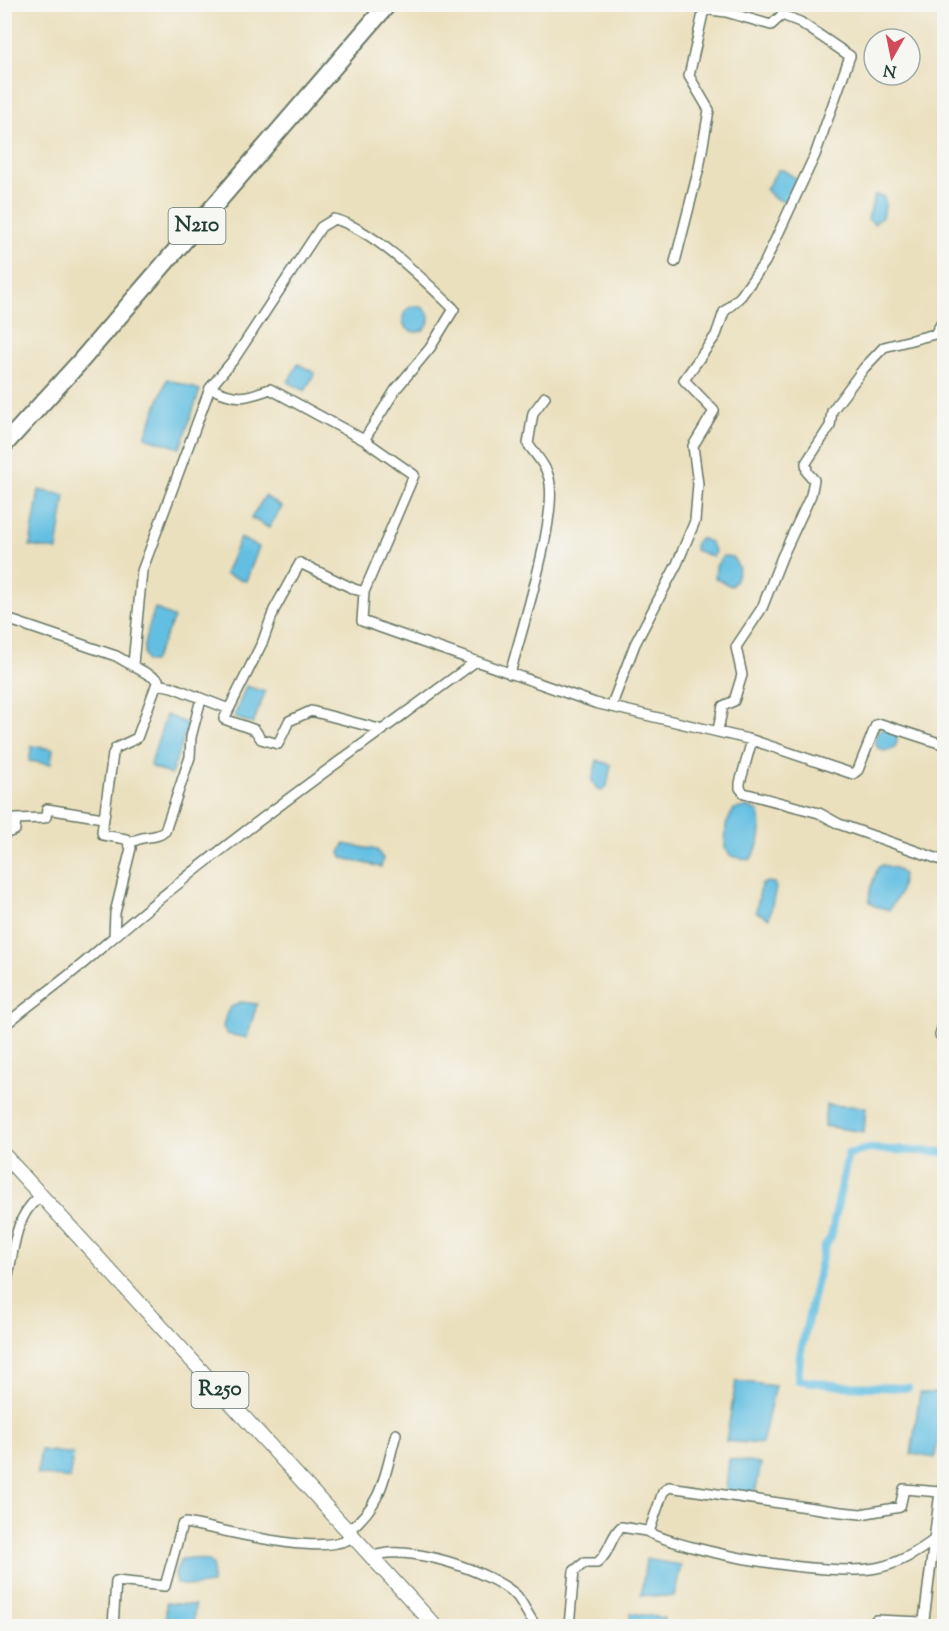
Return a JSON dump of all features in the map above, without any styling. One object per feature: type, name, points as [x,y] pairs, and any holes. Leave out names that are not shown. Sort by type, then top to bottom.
[{"type":"highway","name":"N210","points":[[4,445],[78,364],[388,4]]},
{"type":"main road","name":"R250","points":[[4,1155],[348,1536],[426,1626]]},
{"type":"main road","name":"R250","points":[[4,1164],[348,1536],[372,1557],[435,1626]]},
{"type":"street","points":[[675,262],[699,168],[709,110],[689,76],[705,9],[726,12],[771,25],[782,15],[784,4]]},
{"type":"street","points":[[611,706],[635,644],[677,564],[695,521],[698,484],[693,446],[714,411],[684,380],[716,335],[724,312],[741,296],[765,262],[815,155],[850,56],[800,22],[782,15]]},
{"type":"street","points":[[133,664],[142,571],[210,388],[234,359],[321,227],[334,219],[347,223],[408,266],[454,309],[430,348],[396,389],[363,440]]},
{"type":"street","points":[[717,730],[723,706],[734,701],[742,675],[736,646],[762,608],[782,556],[811,495],[814,480],[807,472],[806,463],[830,426],[832,411],[864,368],[884,347],[935,334],[945,319]]},
{"type":"street","points":[[210,388],[232,398],[246,398],[270,388],[363,440],[414,475],[364,592],[362,621],[510,675],[611,706],[752,740],[853,774],[858,770],[876,725],[881,724],[939,743]]},
{"type":"street","points":[[510,675],[543,553],[549,511],[549,476],[528,444],[533,413],[544,397]]},
{"type":"street","points":[[364,592],[354,590],[300,563],[274,610],[263,641],[224,719],[255,730],[261,739],[278,744],[289,722],[311,711],[383,730]]},
{"type":"street","points":[[4,618],[133,664],[153,675],[158,684],[172,687],[229,709]]},
{"type":"street","points":[[4,1026],[275,807],[475,662]]},
{"type":"street","points":[[131,843],[103,835],[103,818],[113,754],[116,748],[136,738],[158,684]]},
{"type":"street","points":[[114,936],[115,913],[131,843],[138,837],[159,836],[165,831],[190,757],[191,737],[201,699]]},
{"type":"street","points":[[752,740],[740,788],[744,792],[819,813],[839,824],[945,861]]},
{"type":"street","points":[[4,834],[12,833],[16,819],[46,817],[47,809],[103,818]]},
{"type":"street","points":[[940,1035],[945,1022]]},
{"type":"street","points":[[4,1292],[12,1267],[19,1221],[37,1199]]},
{"type":"street","points":[[113,1626],[116,1581],[165,1586],[182,1525],[186,1523],[287,1542],[333,1546],[348,1536],[377,1502],[396,1434]]},
{"type":"street","points":[[646,1532],[650,1529],[663,1492],[669,1487],[723,1497],[861,1514],[900,1507],[904,1489],[942,1488],[924,1620],[921,1622],[876,1620],[869,1626]]},
{"type":"street","points":[[569,1626],[574,1571],[584,1563],[597,1563],[606,1556],[615,1532],[621,1527],[646,1532],[662,1540],[734,1555],[800,1567],[842,1569],[874,1568],[893,1564],[934,1540]]},
{"type":"street","points":[[372,1557],[382,1553],[411,1555],[463,1565],[495,1578],[518,1597],[524,1611],[536,1626]]},
{"type":"water","points":[[778,170],[783,170],[798,182],[787,202],[774,198],[766,189]]},
{"type":"water","points":[[875,195],[883,196],[886,204],[882,217],[874,224],[868,219]]},
{"type":"water","points":[[416,306],[425,310],[429,319],[425,328],[416,332],[407,328],[403,319],[407,310]]},
{"type":"water","points":[[298,364],[315,373],[305,391],[288,382]]},
{"type":"water","points":[[167,379],[200,390],[180,448],[145,437]]},
{"type":"water","points":[[39,490],[65,495],[57,550],[30,546]]},
{"type":"water","points":[[265,496],[282,507],[269,528],[251,518]]},
{"type":"water","points":[[240,538],[259,547],[246,581],[225,574]]},
{"type":"water","points":[[700,538],[710,542],[715,551],[713,557],[695,550],[695,543]]},
{"type":"water","points":[[723,556],[733,557],[739,569],[735,582],[731,586],[715,578],[716,566]]},
{"type":"water","points":[[155,608],[174,618],[153,662],[147,662],[145,643]]},
{"type":"water","points":[[246,686],[265,692],[253,724],[234,717]]},
{"type":"water","points":[[166,715],[188,724],[171,775],[150,766]]},
{"type":"water","points":[[886,729],[894,732],[897,740],[894,748],[886,751],[878,748],[875,740],[878,732]]},
{"type":"water","points":[[32,746],[53,749],[51,764],[29,761]]},
{"type":"water","points":[[597,760],[611,765],[607,786],[602,791],[597,789],[592,781]]},
{"type":"water","points":[[747,807],[759,812],[761,825],[759,843],[750,860],[731,856],[725,848],[726,825],[734,809]]},
{"type":"water","points":[[344,844],[377,850],[383,859],[381,867],[343,858],[340,853]]},
{"type":"water","points":[[883,865],[895,868],[903,874],[900,893],[889,910],[875,906],[869,901],[870,890],[878,867]]},
{"type":"water","points":[[767,882],[774,883],[776,888],[769,918],[756,912],[761,885]]},
{"type":"water","points":[[241,1002],[257,1004],[247,1038],[227,1034],[223,1027],[228,1011]]},
{"type":"water","points":[[826,1105],[866,1107],[864,1132],[824,1126]]},
{"type":"water","points":[[736,1381],[775,1386],[762,1444],[726,1441]]},
{"type":"water","points":[[920,1393],[943,1393],[935,1458],[911,1454]]},
{"type":"water","points":[[41,1450],[73,1454],[70,1479],[37,1474]]},
{"type":"water","points":[[729,1459],[761,1464],[754,1498],[725,1496]]},
{"type":"water","points":[[193,1558],[209,1561],[213,1565],[212,1584],[194,1586],[177,1584],[175,1573],[181,1559]]},
{"type":"water","points":[[646,1559],[681,1565],[674,1597],[641,1595]]},
{"type":"water","points":[[166,1603],[195,1605],[193,1626],[166,1626]]},
{"type":"water","points":[[631,1613],[664,1618],[662,1626],[629,1626]]},
{"type":"waterway","points":[[908,1388],[841,1386],[798,1380],[800,1355],[824,1248],[831,1237],[848,1154],[869,1149],[944,1152]]}]
